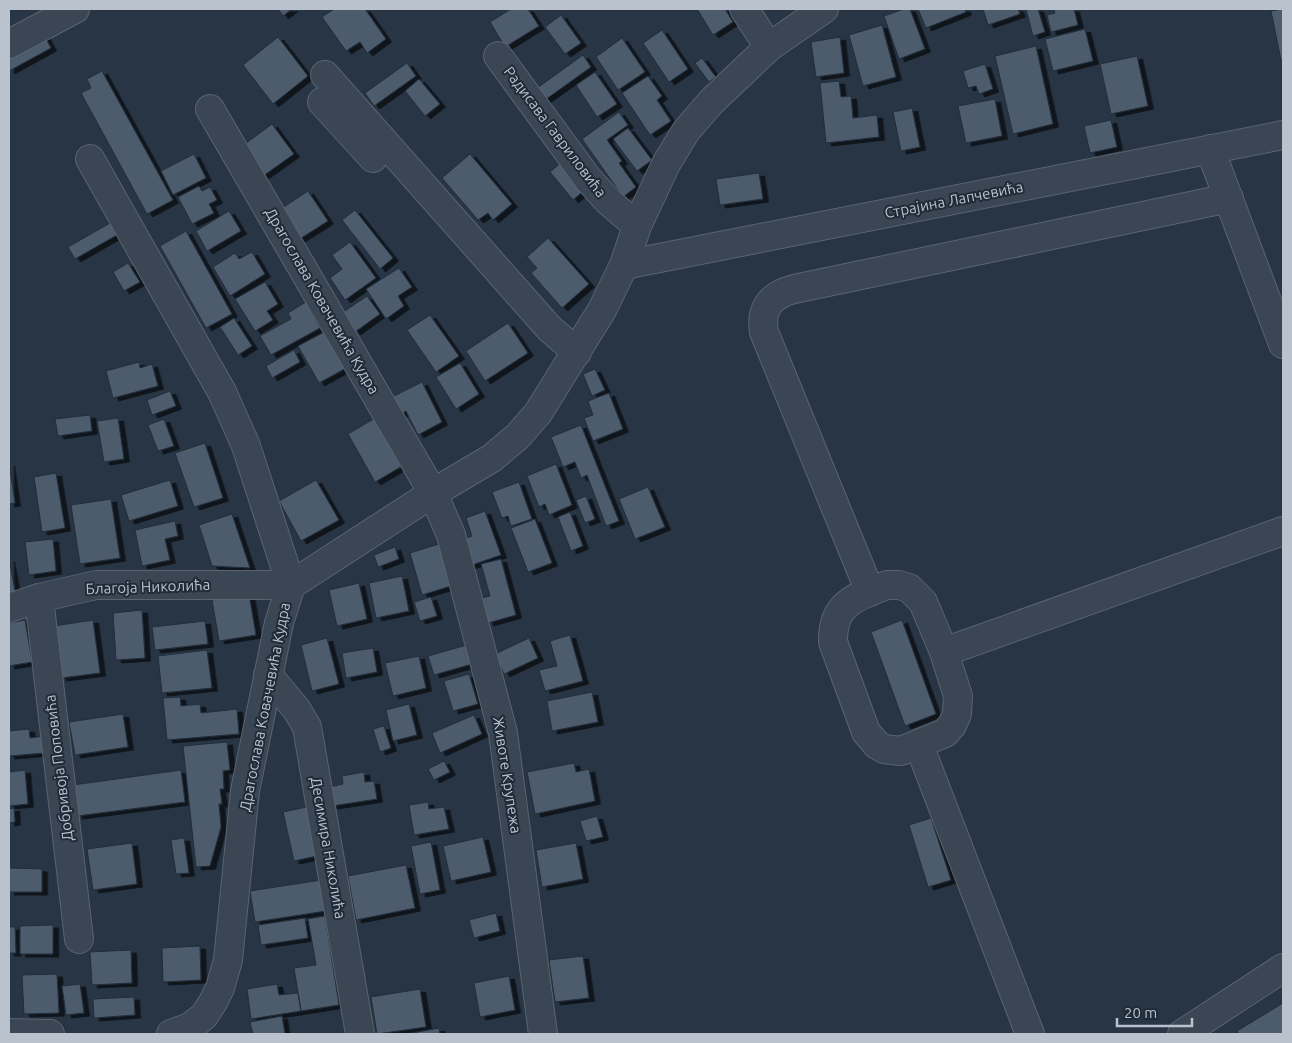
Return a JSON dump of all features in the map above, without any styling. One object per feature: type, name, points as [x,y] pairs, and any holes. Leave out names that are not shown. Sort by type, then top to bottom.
[{"type":"street","points":[[9,44],[75,9]]},
{"type":"street","points":[[744,9],[769,47]]},
{"type":"street","points":[[624,265],[637,226],[666,164],[686,131],[711,102],[769,47],[824,9]]},
{"type":"street","name":"Радисава Гавриловића","points":[[498,56],[588,179],[608,202],[637,226]]},
{"type":"street","points":[[324,88],[550,329],[573,359]]},
{"type":"street","name":"Драгослава Ковачевића Кудра","points":[[210,109],[433,493]]},
{"type":"street","name":"Страјина Лапчевића","points":[[624,265],[1283,135]]},
{"type":"street","points":[[1210,150],[1283,344]]},
{"type":"street","points":[[90,158],[222,392],[246,446],[291,585]]},
{"type":"street","points":[[870,592],[764,332],[762,323],[764,314],[767,305],[774,297],[789,291],[1229,198]]},
{"type":"street","name":"Драгослава Ковачевића Кудра","points":[[171,1034],[190,1026],[206,1025],[228,960],[245,791],[279,623],[291,585],[433,493],[492,458],[518,436],[538,413],[573,359],[602,310],[624,265]]},
{"type":"street","name":"Животе Крупежа","points":[[433,493],[451,535],[503,733],[543,1034]]},
{"type":"street","points":[[944,652],[1283,531]]},
{"type":"street","name":"Благоја Николића","points":[[9,608],[39,598],[96,585],[291,585]]},
{"type":"street","points":[[887,585],[909,588],[923,602],[944,652],[958,696],[957,714],[945,733],[901,751],[892,751],[876,744],[870,739],[833,642],[833,630],[840,612],[850,600],[870,592],[887,585]]},
{"type":"street","name":"Добривоја Поповића","points":[[39,598],[79,939]]},
{"type":"street","name":"Десимира Николића","points":[[268,675],[297,710],[307,727],[360,1034]]},
{"type":"street","points":[[919,745],[1030,1034]]},
{"type":"street","points":[[1182,1034],[1283,968]]},
{"type":"street","points":[[9,1033],[50,1034]]},
{"type":"building","points":[[278,9],[292,9],[283,16]]},
{"type":"building","points":[[334,9],[365,9],[386,39],[367,53],[360,42],[346,51],[322,17]]},
{"type":"building","points":[[511,9],[528,9],[539,26],[505,47],[490,22]]},
{"type":"building","points":[[697,9],[725,9],[733,22],[713,35]]},
{"type":"building","points":[[904,9],[910,9],[925,49],[899,59],[884,16]]},
{"type":"building","points":[[918,9],[965,9],[966,12],[926,28]]},
{"type":"building","points":[[983,9],[1018,9],[1020,14],[988,25]]},
{"type":"building","points":[[1026,9],[1038,9],[1045,32],[1033,36]]},
{"type":"building","points":[[1054,9],[1074,9],[1078,25],[1051,32],[1047,15],[1055,13]]},
{"type":"building","points":[[1283,9],[1283,59],[1281,60],[1271,11]]},
{"type":"building","points":[[561,15],[581,43],[565,54],[545,27]]},
{"type":"building","points":[[882,25],[896,77],[863,86],[849,35]]},
{"type":"building","points":[[1085,29],[1093,61],[1053,71],[1045,39]]},
{"type":"building","points":[[662,30],[688,69],[669,82],[643,43]]},
{"type":"building","points":[[42,31],[51,48],[9,71],[9,49]]},
{"type":"building","points":[[278,37],[308,76],[273,104],[243,65]]},
{"type":"building","points":[[840,37],[844,73],[816,77],[811,42]]},
{"type":"building","points":[[622,38],[645,72],[618,90],[596,57]]},
{"type":"building","points":[[1036,46],[1053,124],[1013,134],[995,56]]},
{"type":"building","points":[[583,55],[591,67],[542,102],[533,91]]},
{"type":"building","points":[[1137,56],[1148,106],[1111,114],[1100,64]]},
{"type":"building","points":[[702,58],[716,77],[709,82],[695,63]]},
{"type":"building","points":[[407,63],[416,76],[374,106],[365,93]]},
{"type":"building","points":[[985,64],[993,89],[979,94],[976,86],[968,88],[963,71]]},
{"type":"building","points":[[102,71],[173,200],[147,214],[81,93],[91,88],[87,79]]},
{"type":"building","points":[[595,72],[617,104],[597,117],[576,85]]},
{"type":"building","points":[[648,76],[662,96],[657,100],[671,121],[650,135],[622,93]]},
{"type":"building","points":[[419,79],[440,104],[425,116],[405,91]]},
{"type":"building","points":[[839,81],[841,97],[851,96],[853,118],[877,115],[879,137],[826,143],[820,83]]},
{"type":"building","points":[[995,99],[1002,136],[966,143],[958,106]]},
{"type":"building","points":[[912,108],[920,147],[901,151],[893,112]]},
{"type":"building","points":[[619,112],[628,125],[607,140],[622,161],[619,163],[636,187],[623,197],[582,139]]},
{"type":"building","points":[[1111,120],[1117,147],[1090,153],[1084,126]]},
{"type":"building","points":[[272,124],[294,154],[263,176],[241,147]]},
{"type":"building","points":[[628,128],[652,160],[637,171],[613,139]]},
{"type":"building","points":[[194,154],[206,178],[173,195],[161,171]]},
{"type":"building","points":[[470,154],[512,204],[493,220],[488,213],[478,220],[442,178]]},
{"type":"building","points":[[564,160],[587,188],[573,200],[550,172]]},
{"type":"building","points":[[759,173],[763,199],[720,205],[716,179]]},
{"type":"building","points":[[199,186],[202,191],[210,187],[217,200],[209,204],[214,213],[192,224],[178,197]]},
{"type":"building","points":[[308,191],[328,221],[298,240],[278,211]]},
{"type":"building","points":[[355,210],[393,258],[380,269],[342,220]]},
{"type":"building","points":[[229,211],[241,231],[207,251],[196,231]]},
{"type":"building","points":[[110,223],[117,235],[75,259],[68,247]]},
{"type":"building","points":[[186,231],[232,314],[206,328],[160,246]]},
{"type":"building","points":[[548,238],[589,284],[562,308],[531,273],[537,268],[527,257]]},
{"type":"building","points":[[350,242],[376,278],[345,300],[330,278],[342,269],[332,255]]},
{"type":"building","points":[[252,252],[265,274],[230,296],[213,267],[235,253],[239,259]]},
{"type":"building","points":[[128,263],[140,282],[124,291],[113,272]]},
{"type":"building","points":[[399,268],[412,287],[398,296],[404,306],[386,319],[366,289]]},
{"type":"building","points":[[265,282],[278,304],[267,311],[273,320],[255,331],[235,299]]},
{"type":"building","points":[[367,296],[380,314],[355,332],[342,313]]},
{"type":"building","points":[[306,302],[320,328],[271,355],[260,336],[291,319],[288,313]]},
{"type":"building","points":[[430,315],[459,356],[436,372],[407,330]]},
{"type":"building","points":[[234,318],[252,346],[238,355],[220,327]]},
{"type":"building","points":[[508,323],[528,353],[485,381],[466,351]]},
{"type":"building","points":[[328,330],[348,367],[319,383],[298,346]]},
{"type":"building","points":[[294,350],[300,362],[272,378],[266,366]]},
{"type":"building","points":[[139,362],[140,368],[152,364],[158,386],[113,398],[106,371]]},
{"type":"building","points":[[460,363],[479,394],[456,409],[436,377]]},
{"type":"building","points":[[595,369],[605,390],[592,396],[583,374]]},
{"type":"building","points":[[422,382],[442,422],[418,435],[406,411],[399,415],[390,398]]},
{"type":"building","points":[[170,391],[176,406],[152,415],[147,400]]},
{"type":"building","points":[[609,393],[623,429],[593,441],[584,418],[593,415],[588,401]]},
{"type":"building","points":[[90,415],[92,431],[58,436],[55,419]]},
{"type":"building","points":[[377,417],[404,465],[375,482],[348,434]]},
{"type":"building","points":[[118,418],[124,459],[104,462],[97,421]]},
{"type":"building","points":[[164,419],[174,446],[158,451],[148,425]]},
{"type":"building","points":[[581,425],[619,521],[606,526],[587,475],[581,478],[575,462],[563,467],[551,437]]},
{"type":"building","points":[[205,443],[223,498],[194,507],[175,453]]},
{"type":"building","points":[[9,463],[15,503],[9,504]]},
{"type":"building","points":[[556,464],[572,505],[549,515],[545,504],[539,507],[527,476]]},
{"type":"building","points":[[56,473],[65,528],[42,532],[34,477]]},
{"type":"building","points":[[170,480],[178,506],[129,521],[121,495]]},
{"type":"building","points":[[316,480],[339,520],[301,541],[279,501]]},
{"type":"building","points":[[519,482],[532,519],[511,526],[508,516],[502,518],[492,492]]},
{"type":"building","points":[[648,487],[665,527],[635,539],[619,499]]},
{"type":"building","points":[[586,496],[595,519],[585,523],[576,500]]},
{"type":"building","points":[[111,499],[120,558],[80,564],[71,505]]},
{"type":"building","points":[[485,511],[501,555],[469,566],[460,540],[472,536],[466,518]]},
{"type":"building","points":[[570,512],[583,546],[571,551],[558,517]]},
{"type":"building","points":[[232,514],[250,568],[212,566],[199,525]]},
{"type":"building","points":[[535,519],[552,563],[528,572],[511,528]]},
{"type":"building","points":[[175,521],[178,536],[165,539],[170,560],[142,566],[135,530]]},
{"type":"building","points":[[53,539],[56,571],[29,575],[25,542]]},
{"type":"building","points":[[439,544],[451,586],[422,595],[410,553]]},
{"type":"building","points":[[395,547],[399,559],[378,567],[374,555]]},
{"type":"building","points":[[9,559],[16,596],[9,597]]},
{"type":"building","points":[[501,559],[516,615],[488,623],[482,598],[490,596],[481,564]]},
{"type":"building","points":[[402,576],[409,611],[376,618],[369,583]]},
{"type":"building","points":[[359,583],[367,619],[337,626],[329,590]]},
{"type":"building","points":[[249,594],[256,635],[219,641],[212,600]]},
{"type":"building","points":[[431,597],[437,616],[420,621],[414,602]]},
{"type":"building","points":[[142,610],[145,658],[116,660],[113,613]]},
{"type":"building","points":[[25,620],[32,662],[9,666],[9,623]]},
{"type":"building","points":[[93,620],[100,673],[61,678],[54,626]]},
{"type":"building","points":[[902,620],[936,714],[905,726],[871,632]]},
{"type":"building","points":[[205,621],[208,644],[155,650],[152,627]]},
{"type":"building","points":[[570,635],[583,681],[545,691],[539,670],[557,666],[550,641]]},
{"type":"building","points":[[327,638],[339,684],[312,691],[301,645]]},
{"type":"building","points":[[529,638],[538,658],[504,674],[495,654]]},
{"type":"building","points":[[467,645],[472,664],[434,675],[428,656]]},
{"type":"building","points":[[373,648],[377,672],[346,678],[342,653]]},
{"type":"building","points":[[207,650],[212,688],[162,693],[158,656]]},
{"type":"building","points":[[419,656],[426,688],[393,696],[385,663]]},
{"type":"building","points":[[469,674],[478,704],[453,711],[444,681]]},
{"type":"building","points":[[592,692],[598,722],[552,731],[547,701]]},
{"type":"building","points":[[180,697],[181,706],[200,704],[201,713],[237,709],[239,734],[167,740],[163,698]]},
{"type":"building","points":[[409,704],[417,735],[393,741],[386,710]]},
{"type":"building","points":[[123,714],[128,747],[75,755],[69,722]]},
{"type":"building","points":[[474,715],[482,734],[440,753],[432,733]]},
{"type":"building","points":[[384,726],[391,748],[380,752],[373,729]]},
{"type":"building","points":[[29,729],[30,738],[43,736],[45,753],[9,756],[9,731]]},
{"type":"building","points":[[227,742],[230,770],[223,771],[224,789],[220,789],[222,804],[219,804],[221,827],[210,866],[196,867],[183,746]]},
{"type":"building","points":[[444,761],[450,772],[434,780],[428,769]]},
{"type":"building","points":[[574,763],[576,772],[589,769],[595,801],[535,814],[527,772]]},
{"type":"building","points":[[25,770],[28,804],[9,806],[9,772]]},
{"type":"building","points":[[181,770],[185,802],[77,816],[73,785]]},
{"type":"building","points":[[364,772],[365,782],[374,781],[377,799],[332,806],[329,787],[343,784],[342,776]]},
{"type":"building","points":[[428,802],[429,809],[444,807],[449,829],[414,835],[409,805]]},
{"type":"building","points":[[307,807],[317,856],[294,861],[283,812]]},
{"type":"building","points":[[14,808],[15,822],[9,823],[9,809]]},
{"type":"building","points":[[597,816],[603,837],[586,841],[580,821]]},
{"type":"building","points":[[931,818],[951,880],[928,887],[909,825]]},
{"type":"building","points":[[483,837],[491,872],[451,881],[443,846]]},
{"type":"building","points":[[184,838],[189,873],[176,874],[171,840]]},
{"type":"building","points":[[431,842],[440,890],[420,894],[411,846]]},
{"type":"building","points":[[132,843],[137,884],[93,890],[87,849]]},
{"type":"building","points":[[576,843],[583,879],[542,887],[536,850]]},
{"type":"building","points":[[406,865],[415,908],[356,920],[348,876]]},
{"type":"building","points":[[9,868],[42,869],[42,892],[9,892]]},
{"type":"building","points":[[321,880],[326,911],[255,922],[250,891]]},
{"type":"building","points":[[496,913],[500,931],[474,938],[469,920]]},
{"type":"building","points":[[325,916],[339,1005],[301,1011],[294,968],[316,965],[308,919]]},
{"type":"building","points":[[305,918],[308,938],[261,945],[258,925]]},
{"type":"building","points":[[53,925],[53,954],[20,954],[20,926]]},
{"type":"building","points":[[9,927],[15,927],[16,953],[9,953]]},
{"type":"building","points":[[200,946],[201,980],[163,982],[162,948]]},
{"type":"building","points":[[131,950],[132,983],[92,985],[90,952]]},
{"type":"building","points":[[583,956],[589,998],[555,1002],[549,960]]},
{"type":"building","points":[[57,974],[59,1013],[24,1014],[22,975]]},
{"type":"building","points":[[509,976],[515,1010],[480,1017],[474,983]]},
{"type":"building","points":[[80,984],[84,1013],[66,1015],[62,986]]},
{"type":"building","points":[[277,984],[279,995],[298,993],[301,1011],[251,1019],[247,989]]},
{"type":"building","points":[[420,989],[426,1027],[377,1034],[371,997]]},
{"type":"building","points":[[134,997],[135,1015],[94,1018],[93,999]]},
{"type":"building","points":[[1283,1003],[1283,1034],[1239,1034],[1237,1031]]},
{"type":"building","points":[[282,1016],[285,1034],[253,1034],[250,1022]]},
{"type":"building","points":[[439,1028],[440,1034],[407,1034]]}]
